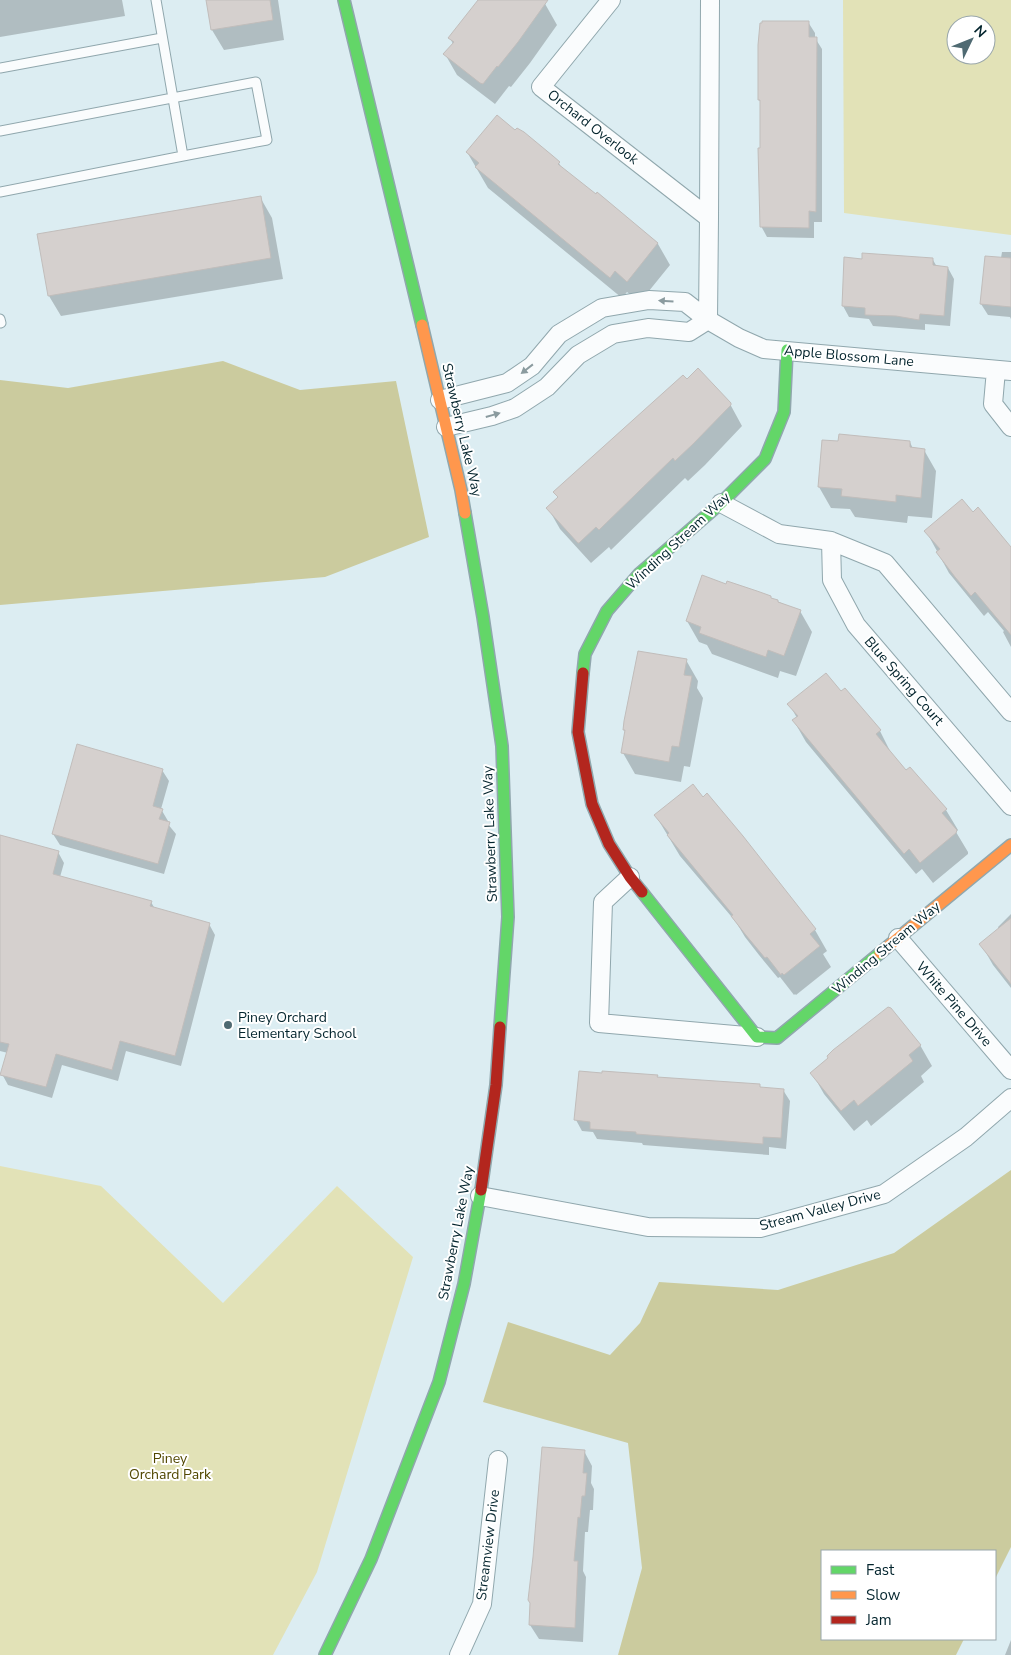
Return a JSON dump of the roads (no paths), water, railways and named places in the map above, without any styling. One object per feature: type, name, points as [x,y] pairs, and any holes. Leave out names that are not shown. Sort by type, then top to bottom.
[{"type":"street","name":"Strawberry Lake Way","points":[[325,1655],[371,1559],[439,1382],[464,1284],[480,1196],[496,1085],[508,917],[502,746],[482,607],[461,490],[344,0]]},
{"type":"street","name":"Orchard Overlook","points":[[611,0],[542,87],[708,218]]},
{"type":"street","points":[[446,427],[492,416],[515,408],[547,387],[578,355],[613,334],[648,328],[690,332],[708,320],[710,0]]},
{"type":"street","name":"Apple Blossom Lane","points":[[440,400],[507,384],[532,366],[559,334],[602,308],[649,300],[685,302],[708,320],[738,338],[764,349],[1004,371],[993,404],[1011,427]]},
{"type":"street","name":"Winding Stream Way","points":[[757,1037],[630,877],[609,844],[592,804],[578,732],[585,654],[607,611],[639,574],[721,503],[765,459],[784,412],[787,350]]},
{"type":"street","points":[[721,503],[779,534],[831,541],[885,563],[1011,712]]},
{"type":"street","name":"Blue Spring Court","points":[[831,541],[832,580],[856,625],[1011,806]]},
{"type":"street","name":"Winding Stream Way","points":[[630,877],[603,902],[600,1023],[777,1038],[1011,845]]},
{"type":"street","name":"White Pine Drive","points":[[898,938],[1011,1070]]},
{"type":"street","name":"Stream Valley Drive","points":[[480,1196],[648,1226],[760,1228],[884,1194],[966,1137],[1011,1098]]},
{"type":"street","name":"Streamview Drive","points":[[459,1655],[482,1604],[498,1460]]},
{"type":"lane","points":[[156,0],[183,156]]},
{"type":"lane","points":[[0,68],[162,38]]},
{"type":"lane","points":[[0,131],[256,82],[267,140],[0,192]]},
{"type":"lane","points":[[0,319],[1,323]]},
{"type":"place","name":"Piney Orchard Elementary School","points":[[228,1025]]},
{"type":"park label","name":"Piney Orchard Park","points":[[170,1466]]}]
